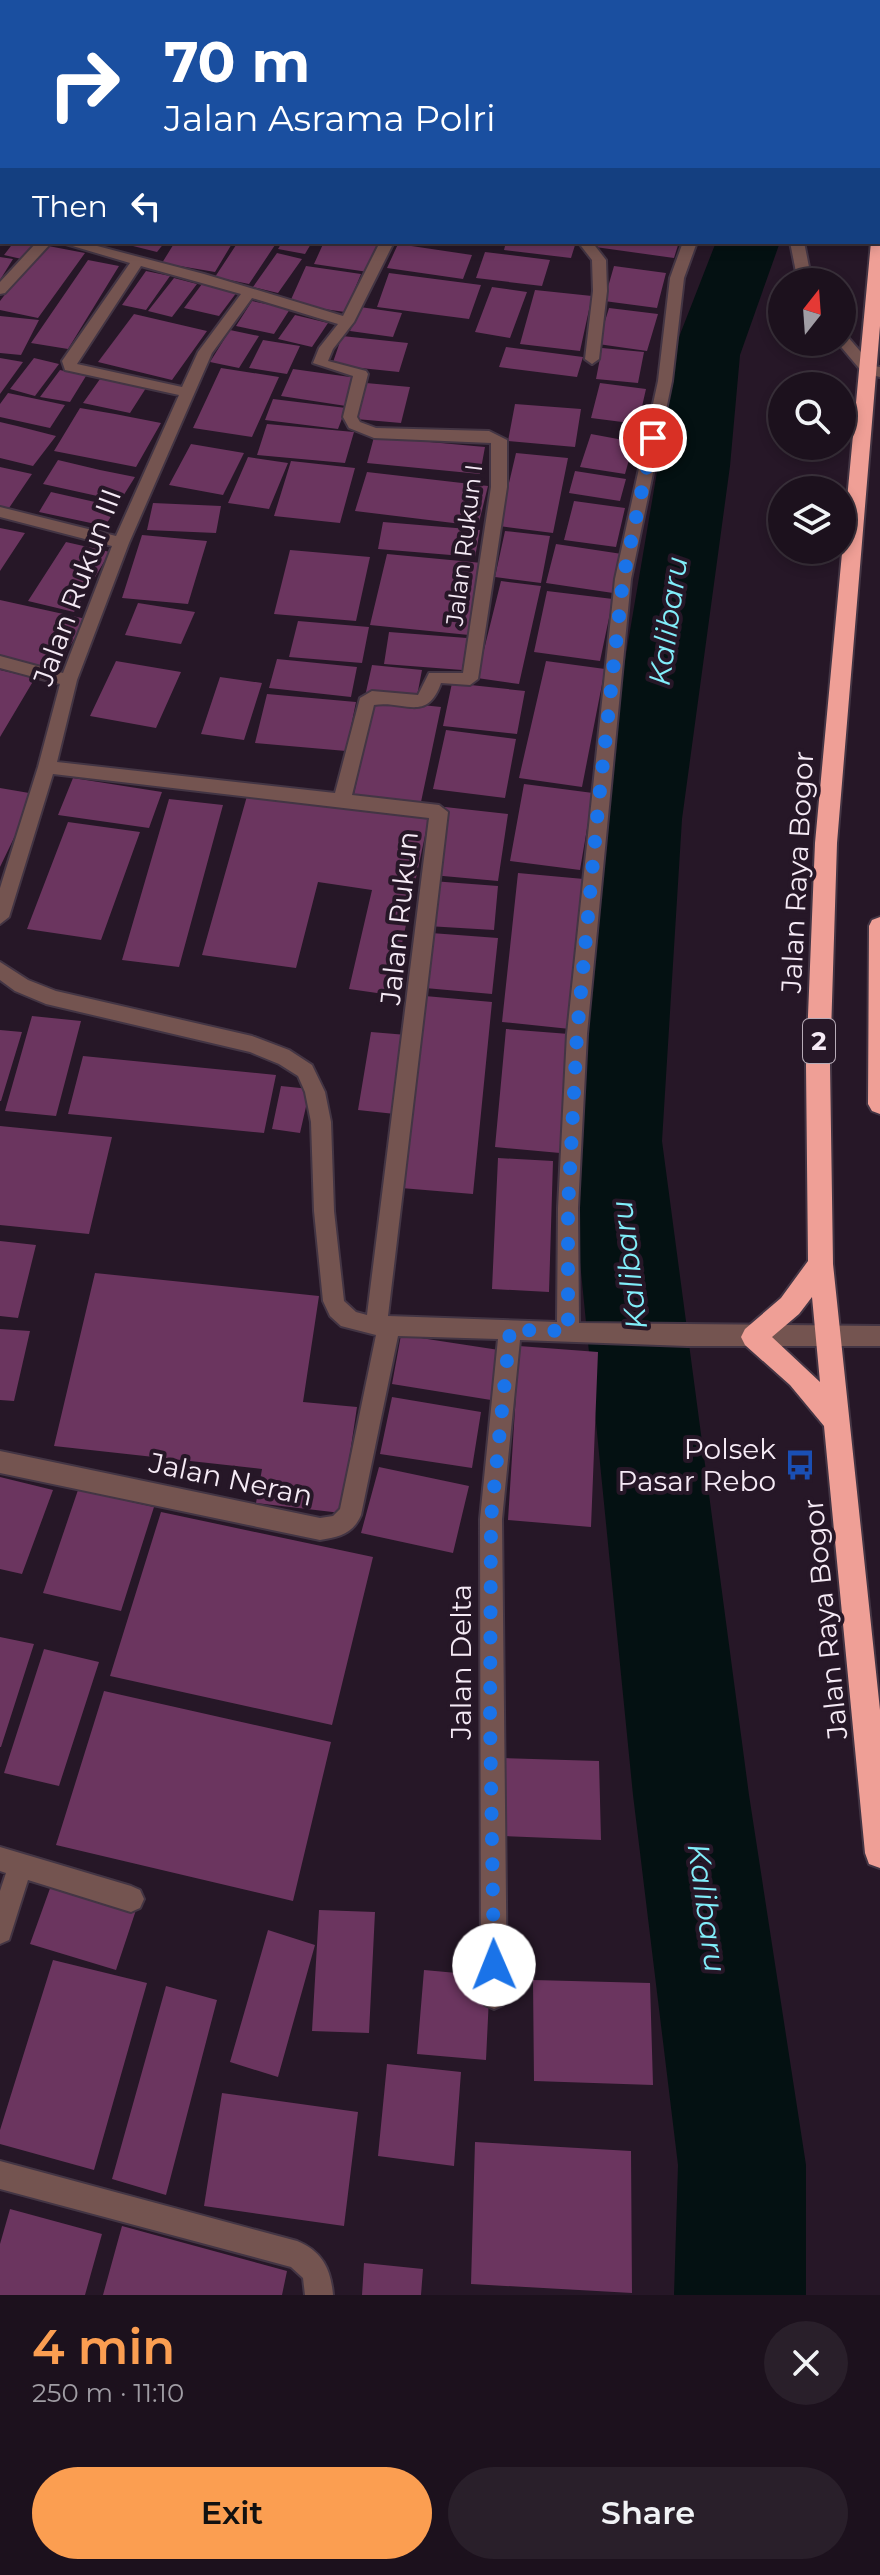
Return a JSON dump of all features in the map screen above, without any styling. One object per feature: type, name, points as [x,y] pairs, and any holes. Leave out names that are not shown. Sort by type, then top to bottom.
[{"type":"highway","name":"Jalan Raya Bogor","points":[[879,244],[874,371],[823,893],[818,1065],[821,1264],[880,1853]]},
{"type":"highway","points":[[880,926],[880,1104]]},
{"type":"highway","points":[[821,1264],[790,1306],[754,1337],[799,1377],[835,1419]]},
{"type":"street","points":[[0,290],[43,244]]},
{"type":"street","points":[[74,244],[347,322],[386,244]]},
{"type":"street","points":[[587,244],[599,260],[600,291],[592,359]]},
{"type":"street","points":[[568,1331],[568,1208],[577,1034],[623,579],[665,381],[677,278],[689,244]]},
{"type":"street","points":[[797,244],[802,268]]},
{"type":"street","points":[[138,261],[69,364],[75,370],[186,392]]},
{"type":"street","name":"Jalan Rukun III","points":[[0,917],[47,767],[69,680],[121,543],[205,352],[248,294]]},
{"type":"street","name":"Jalan Rukun I","points":[[342,801],[366,702],[372,697],[421,701],[428,696],[435,677],[470,679],[499,487],[500,443],[489,436],[374,433],[354,425],[350,417],[361,374],[320,363],[326,348],[347,322]]},
{"type":"street","points":[[856,353],[874,371]]},
{"type":"street","points":[[0,512],[121,543]]},
{"type":"street","points":[[0,662],[69,680]]},
{"type":"street","name":"Jalan Rukun","points":[[47,767],[439,812],[423,935],[383,1326]]},
{"type":"street","points":[[0,970],[9,980],[43,994],[95,1009],[248,1041],[295,1062],[308,1074],[321,1115],[323,1200],[334,1301],[337,1311],[346,1320],[383,1326],[687,1336],[880,1336]]},
{"type":"street","name":"Jalan Neran","points":[[0,1462],[320,1529],[339,1526],[350,1515],[383,1326]]},
{"type":"street","name":"Jalan Delta","points":[[494,1996],[491,1519],[510,1330]]},
{"type":"street","points":[[0,1931],[10,1863],[131,1899]]},
{"type":"street","points":[[0,2175],[297,2255],[311,2263],[318,2276],[319,2295]]},
{"type":"building","points":[[12,244],[38,244],[26,260],[4,255]]},
{"type":"building","points":[[125,244],[163,244],[157,252]]},
{"type":"building","points":[[174,244],[232,244],[215,272],[162,263]]},
{"type":"building","points":[[237,244],[276,244],[249,284],[215,277]]},
{"type":"building","points":[[281,244],[311,244],[305,254],[278,249]]},
{"type":"building","points":[[323,244],[379,244],[368,272],[314,264]]},
{"type":"building","points":[[398,244],[472,255],[463,279],[387,268]]},
{"type":"building","points":[[506,244],[575,244],[571,258],[504,250]]},
{"type":"building","points":[[588,244],[678,244],[674,258]]},
{"type":"building","points":[[43,245],[85,253],[38,318],[0,310],[0,301]]},
{"type":"building","points":[[485,252],[550,260],[542,286],[476,278]]},
{"type":"building","points":[[277,253],[302,259],[278,293],[253,287]]},
{"type":"building","points":[[0,257],[13,259],[0,280]]},
{"type":"building","points":[[88,260],[119,266],[68,349],[31,343]]},
{"type":"building","points":[[306,266],[361,274],[345,312],[289,304]]},
{"type":"building","points":[[614,266],[666,273],[657,308],[604,301]]},
{"type":"building","points":[[146,271],[170,276],[146,310],[122,305]]},
{"type":"building","points":[[389,273],[481,285],[469,319],[377,307]]},
{"type":"building","points":[[174,278],[197,284],[172,317],[148,311]]},
{"type":"building","points":[[202,284],[237,292],[219,316],[184,308]]},
{"type":"building","points":[[492,287],[527,292],[510,338],[475,332]]},
{"type":"building","points":[[535,290],[592,296],[580,351],[520,344]]},
{"type":"building","points":[[252,301],[290,309],[274,334],[236,326]]},
{"type":"building","points":[[360,307],[402,313],[393,337],[350,331]]},
{"type":"building","points":[[609,308],[658,314],[647,351],[598,344]]},
{"type":"building","points":[[134,314],[207,331],[172,380],[98,362]]},
{"type":"building","points":[[295,315],[328,323],[312,347],[278,339]]},
{"type":"building","points":[[0,316],[39,320],[21,355],[0,353]]},
{"type":"building","points":[[230,330],[259,336],[239,368],[210,362]]},
{"type":"building","points":[[342,336],[408,343],[399,372],[332,365]]},
{"type":"building","points":[[263,340],[300,346],[287,374],[249,368]]},
{"type":"building","points":[[506,347],[583,357],[577,377],[499,367]]},
{"type":"building","points":[[602,348],[644,352],[638,383],[596,379]]},
{"type":"building","points":[[0,358],[23,362],[0,394]]},
{"type":"building","points":[[34,358],[59,364],[35,396],[10,389]]},
{"type":"building","points":[[221,368],[279,377],[252,437],[193,428]]},
{"type":"building","points":[[293,369],[357,378],[346,406],[281,396]]},
{"type":"building","points":[[60,370],[86,376],[70,402],[40,397]]},
{"type":"building","points":[[100,379],[146,388],[130,413],[83,403]]},
{"type":"building","points":[[366,383],[410,387],[401,423],[356,419]]},
{"type":"building","points":[[600,383],[646,389],[638,424],[591,418]]},
{"type":"building","points":[[8,393],[65,405],[50,428],[0,417],[0,404]]},
{"type":"building","points":[[273,399],[346,408],[338,429],[265,420]]},
{"type":"building","points":[[515,404],[581,409],[575,447],[508,441]]},
{"type":"building","points":[[80,408],[161,423],[136,467],[54,451]]},
{"type":"building","points":[[0,422],[56,436],[33,466],[0,458]]},
{"type":"building","points":[[267,424],[354,432],[345,463],[257,455]]},
{"type":"building","points":[[591,434],[634,442],[625,474],[580,467]]},
{"type":"building","points":[[374,437],[485,447],[480,474],[367,463]]},
{"type":"building","points":[[191,444],[244,453],[223,495],[169,485]]},
{"type":"building","points":[[516,453],[568,458],[553,533],[499,526]]},
{"type":"building","points":[[248,457],[288,463],[269,509],[228,503]]},
{"type":"building","points":[[58,460],[135,477],[120,501],[43,484]]},
{"type":"building","points":[[291,461],[355,468],[340,523],[274,516]]},
{"type":"building","points":[[0,467],[32,474],[9,508],[0,506]]},
{"type":"building","points":[[575,471],[626,479],[620,501],[569,493]]},
{"type":"building","points":[[367,472],[488,486],[478,526],[355,511]]},
{"type":"building","points":[[51,492],[117,507],[105,526],[39,512]]},
{"type":"building","points":[[574,501],[625,508],[616,547],[564,540]]},
{"type":"building","points":[[153,503],[221,506],[216,533],[147,530]]},
{"type":"building","points":[[383,522],[480,530],[475,557],[378,549]]},
{"type":"building","points":[[0,528],[25,533],[0,571]]},
{"type":"building","points":[[505,531],[550,536],[541,583],[495,577]]},
{"type":"building","points":[[142,535],[207,541],[188,604],[122,598]]},
{"type":"building","points":[[66,542],[110,552],[74,612],[28,601]]},
{"type":"building","points":[[556,544],[622,554],[613,593],[546,583]]},
{"type":"building","points":[[290,550],[370,557],[356,621],[274,614]]},
{"type":"building","points":[[387,554],[482,563],[469,635],[370,625]]},
{"type":"building","points":[[501,581],[541,586],[519,684],[477,678]]},
{"type":"building","points":[[547,591],[613,599],[600,661],[534,652]]},
{"type":"building","points":[[0,600],[86,619],[56,669],[0,656]]},
{"type":"building","points":[[138,603],[195,612],[181,644],[125,635]]},
{"type":"building","points":[[298,621],[369,627],[362,663],[289,657]]},
{"type":"building","points":[[389,632],[467,638],[462,670],[384,664]]},
{"type":"building","points":[[277,659],[357,667],[351,697],[269,688]]},
{"type":"building","points":[[116,661],[181,672],[156,728],[90,716]]},
{"type":"building","points":[[546,661],[605,669],[582,787],[519,778]]},
{"type":"building","points":[[372,665],[422,670],[417,696],[366,692]]},
{"type":"building","points":[[0,670],[35,678],[0,737]]},
{"type":"building","points":[[220,677],[262,683],[244,740],[201,734]]},
{"type":"building","points":[[452,683],[525,691],[517,734],[443,726]]},
{"type":"building","points":[[267,694],[356,702],[346,751],[255,743]]},
{"type":"building","points":[[375,700],[441,707],[421,802],[354,794]]},
{"type":"building","points":[[446,730],[516,739],[505,798],[433,789]]},
{"type":"building","points":[[73,778],[162,792],[149,828],[58,815]]},
{"type":"building","points":[[524,784],[593,793],[580,870],[510,861]]},
{"type":"building","points":[[0,788],[35,794],[0,867]]},
{"type":"building","points":[[247,796],[429,817],[391,995],[349,989],[372,890],[318,882],[296,968],[202,955]]},
{"type":"building","points":[[169,799],[223,805],[179,967],[122,960]]},
{"type":"building","points":[[445,807],[508,814],[498,881],[432,875]]},
{"type":"building","points":[[68,822],[140,832],[101,940],[27,929]]},
{"type":"building","points":[[518,873],[584,879],[570,1029],[502,1022]]},
{"type":"building","points":[[432,881],[498,886],[494,930],[427,926]]},
{"type":"building","points":[[431,933],[498,938],[492,994],[425,988]]},
{"type":"building","points":[[425,996],[492,1002],[473,1194],[401,1188]]},
{"type":"building","points":[[32,1016],[81,1021],[56,1116],[5,1111]]},
{"type":"building","points":[[506,1029],[569,1034],[560,1153],[495,1147]]},
{"type":"building","points":[[0,1030],[22,1032],[1,1101],[0,1101]]},
{"type":"building","points":[[371,1032],[407,1035],[395,1114],[358,1110]]},
{"type":"building","points":[[83,1056],[276,1075],[264,1133],[68,1114]]},
{"type":"building","points":[[281,1086],[310,1089],[300,1133],[272,1129]]},
{"type":"building","points":[[0,1126],[112,1137],[89,1234],[0,1225]]},
{"type":"building","points":[[498,1158],[553,1161],[549,1292],[492,1289]]},
{"type":"building","points":[[0,1241],[36,1245],[18,1318],[0,1316]]},
{"type":"building","points":[[95,1273],[319,1296],[303,1402],[357,1407],[341,1513],[256,1503],[262,1469],[54,1446]]},
{"type":"building","points":[[0,1329],[30,1331],[14,1401],[0,1400]]},
{"type":"building","points":[[401,1335],[499,1350],[491,1400],[392,1384]]},
{"type":"building","points":[[519,1346],[598,1352],[591,1527],[508,1520]]},
{"type":"building","points":[[392,1397],[481,1412],[472,1468],[380,1454]]},
{"type":"building","points":[[379,1467],[469,1486],[453,1553],[361,1533]]},
{"type":"building","points":[[0,1477],[53,1490],[22,1574],[0,1569]]},
{"type":"building","points":[[78,1490],[154,1507],[121,1611],[43,1593]]},
{"type":"building","points":[[161,1512],[373,1557],[332,1725],[110,1676]]},
{"type":"building","points":[[0,1637],[34,1644],[1,1747],[0,1747]]},
{"type":"building","points":[[44,1649],[99,1662],[59,1786],[4,1773]]},
{"type":"building","points":[[104,1691],[331,1742],[293,1901],[56,1845]]},
{"type":"building","points":[[503,1758],[599,1761],[601,1840],[502,1836]]},
{"type":"building","points":[[53,1880],[138,1904],[116,1970],[30,1944]]},
{"type":"building","points":[[319,1910],[375,1912],[369,2033],[312,2031]]},
{"type":"building","points":[[268,1930],[315,1945],[278,2077],[230,2062]]},
{"type":"building","points":[[53,1960],[147,1983],[94,2170],[0,2144],[0,2130]]},
{"type":"building","points":[[424,1970],[490,1976],[486,2060],[417,2054]]},
{"type":"building","points":[[533,1980],[650,1983],[653,2085],[534,2081]]},
{"type":"building","points":[[166,1986],[217,2000],[166,2195],[112,2179]]},
{"type":"building","points":[[387,2064],[461,2072],[454,2166],[378,2156]]},
{"type":"building","points":[[222,2093],[358,2112],[344,2226],[204,2206]]},
{"type":"building","points":[[475,2142],[631,2151],[632,2293],[471,2284]]},
{"type":"building","points":[[10,2209],[102,2234],[85,2295],[0,2295],[0,2244]]},
{"type":"building","points":[[122,2226],[287,2271],[282,2295],[103,2295]]},
{"type":"building","points":[[364,2263],[423,2269],[421,2295],[362,2295]]},
{"type":"waterway","name":"Kalibaru","points":[[740,2295],[742,2165],[691,1795],[615,1141],[640,819],[694,466],[706,355],[747,244]]},
{"type":"place","name":"Polsek Pasar Rebo","points":[[800,1465]]},
{"type":"route","points":[[494,1965],[491,1519],[510,1330],[568,1331],[568,1208],[577,1034],[598,809],[623,579],[653,438]]}]
